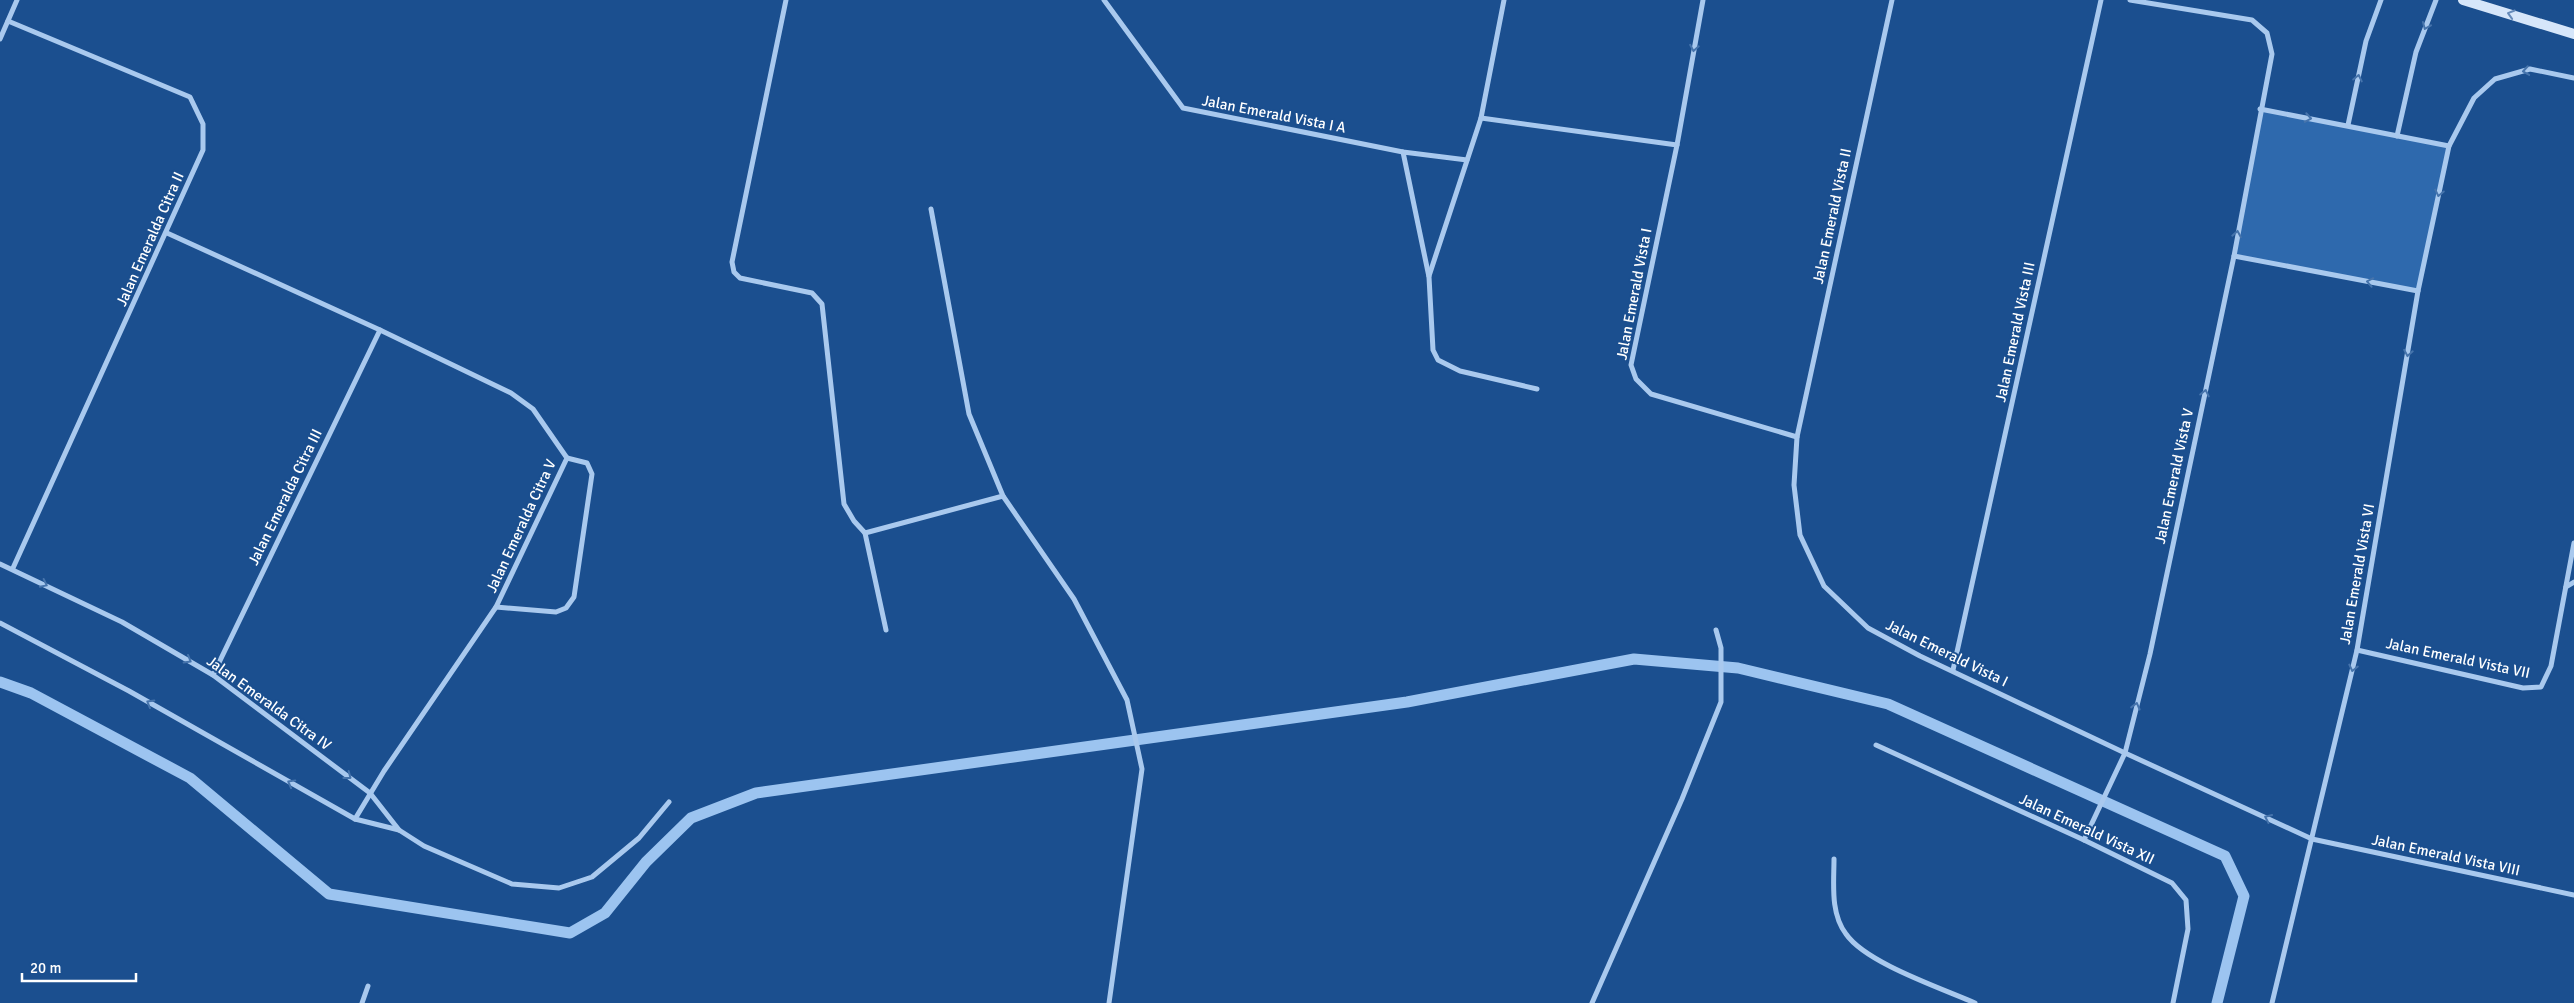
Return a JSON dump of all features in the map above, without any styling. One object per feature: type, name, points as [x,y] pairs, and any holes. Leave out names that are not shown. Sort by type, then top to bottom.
[{"type":"main road","points":[[2463,0],[2574,34]]},
{"type":"street","points":[[0,39],[17,0]]},
{"type":"street","points":[[786,0],[732,262],[734,272],[740,278],[812,293],[822,304],[844,504],[854,521],[865,533],[886,630]]},
{"type":"street","name":"Jalan Emerald Vista I A","points":[[1104,0],[1183,108],[1403,152],[1467,160]]},
{"type":"street","points":[[1428,277],[1481,118],[1504,0]]},
{"type":"street","name":"Jalan Emerald Vista I","points":[[1703,0],[1677,145],[1631,365],[1636,379],[1651,394],[1797,437],[1794,485],[1800,535],[1824,586],[1868,628],[1920,656],[2312,839]]},
{"type":"street","name":"Jalan Emerald Vista II","points":[[1797,437],[1892,0]]},
{"type":"street","name":"Jalan Emerald Vista III","points":[[1953,670],[2101,0]]},
{"type":"street","name":"Jalan Emerald Vista V","points":[[2084,840],[2125,753],[2150,654],[2234,256],[2260,109],[2272,54],[2267,34],[2252,20],[2130,0]]},
{"type":"street","points":[[2348,125],[2366,41],[2381,0]]},
{"type":"street","points":[[2397,136],[2416,52],[2436,0]]},
{"type":"street","name":"Jalan Emeralda Citra II","points":[[8,21],[190,97],[203,124],[203,150],[167,233],[13,568]]},
{"type":"street","points":[[2260,109],[2449,146],[2474,98],[2495,79],[2530,69],[2574,78]]},
{"type":"street","points":[[1481,118],[1677,145]]},
{"type":"street","name":"Jalan Emerald Vista VI","points":[[2272,1003],[2357,650],[2418,291],[2449,146]]},
{"type":"street","points":[[1403,152],[1428,277],[1433,350],[1438,360],[1460,371],[1537,389]]},
{"type":"street","points":[[931,209],[968,414],[1003,496],[1074,599],[1127,700],[1142,769],[1108,1003]]},
{"type":"street","points":[[167,233],[380,330],[522,399],[533,409],[566,458]]},
{"type":"street","points":[[2234,256],[2418,291]]},
{"type":"street","name":"Jalan Emeralda Citra III","points":[[214,674],[380,330]]},
{"type":"street","name":"Jalan Emeralda Citra V","points":[[355,819],[370,793],[496,607],[566,458],[587,463],[592,474],[574,597],[566,608],[556,612],[496,607]]},
{"type":"street","points":[[865,533],[1003,496]]},
{"type":"street","name":"Jalan Emerald Vista VII","points":[[2357,650],[2524,688],[2540,687],[2551,666],[2574,543]]},
{"type":"street","name":"Jalan Emeralda Citra IV","points":[[0,564],[13,568],[122,622],[214,674],[370,793],[399,830]]},
{"type":"street","points":[[2566,587],[2574,582]]},
{"type":"street","name":"Jalan Emeralda Citra IV","points":[[0,623],[129,690],[355,819],[399,830],[424,846],[512,884],[559,888],[592,877],[619,857],[656,820],[669,802]]},
{"type":"street","points":[[1592,1003],[1693,772],[1721,702],[1723,679],[1721,648],[1716,630]]},
{"type":"street","name":"Jalan Emerald Vista XII","points":[[1876,745],[2084,840],[2172,883],[2186,900],[2188,929],[2173,1003]]},
{"type":"street","name":"Jalan Emerald Vista VIII","points":[[2312,839],[2574,895]]},
{"type":"street","points":[[1834,859],[1834,904],[1845,934],[1872,957],[1974,1003]]},
{"type":"street","points":[[362,1003],[368,986]]},
{"type":"shaded area","points":[[2260,109],[2449,146],[2418,291],[2234,256]]},
{"type":"waterway","points":[[0,682],[31,693],[190,778],[329,894],[570,933],[605,913],[646,862],[691,818],[756,793],[1407,702],[1634,659],[1738,668],[1888,704],[2225,856],[2244,896],[2217,1003]]}]
